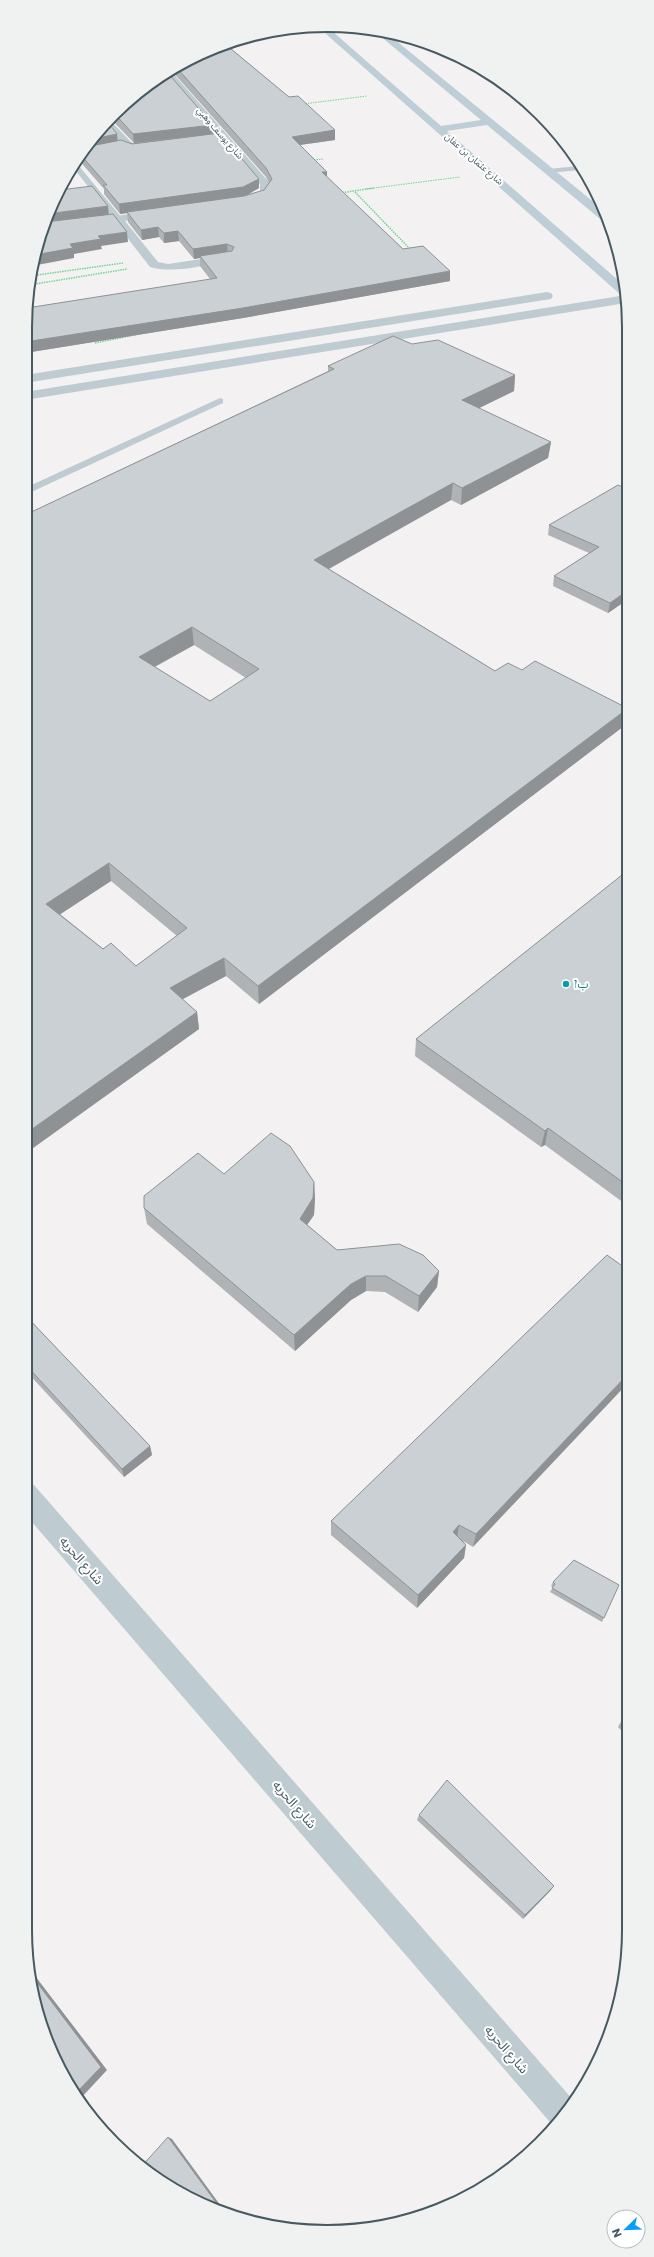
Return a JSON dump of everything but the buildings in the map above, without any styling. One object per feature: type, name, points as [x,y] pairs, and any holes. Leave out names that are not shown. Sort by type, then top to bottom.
[{"type":"main road","name":"شارع عثمان بن عفان","points":[[328,32],[619,286]]},
{"type":"main road","points":[[387,39],[600,214]]},
{"type":"main road","points":[[439,129],[489,122]]},
{"type":"street","name":"شارع يوسف وهبي","points":[[171,77],[265,184],[265,192],[261,195],[230,202]]},
{"type":"street","points":[[111,126],[126,145],[137,149],[161,146]]},
{"type":"street","points":[[208,139],[224,137]]},
{"type":"street","points":[[80,224],[165,212]]},
{"type":"street","points":[[118,218],[150,261],[168,267],[228,258]]},
{"type":"street","points":[[602,287],[619,289]]},
{"type":"street","points":[[32,378],[556,295]]},
{"type":"street","points":[[32,395],[620,300]]},
{"type":"street","points":[[401,319],[415,333]]},
{"type":"street","points":[[328,331],[338,345]]},
{"type":"street","name":"شارع الحريه","points":[[32,1502],[560,2111]]},
{"type":"lane","points":[[114,147],[126,145]]},
{"type":"lane","points":[[548,171],[575,168]]},
{"type":"lane","points":[[78,169],[118,218]]},
{"type":"lane","points":[[32,489],[220,401]]},
{"type":"path","points":[[298,104],[398,92]]},
{"type":"path","points":[[309,161],[323,159]]},
{"type":"path","points":[[339,193],[490,173]]},
{"type":"path","points":[[354,191],[414,254]]},
{"type":"path","points":[[37,275],[150,261]]},
{"type":"path","points":[[36,284],[104,274],[150,261]]},
{"type":"path","points":[[94,343],[136,335],[140,332]]},
{"type":"place","name":"ب1","points":[[566,984]]}]
